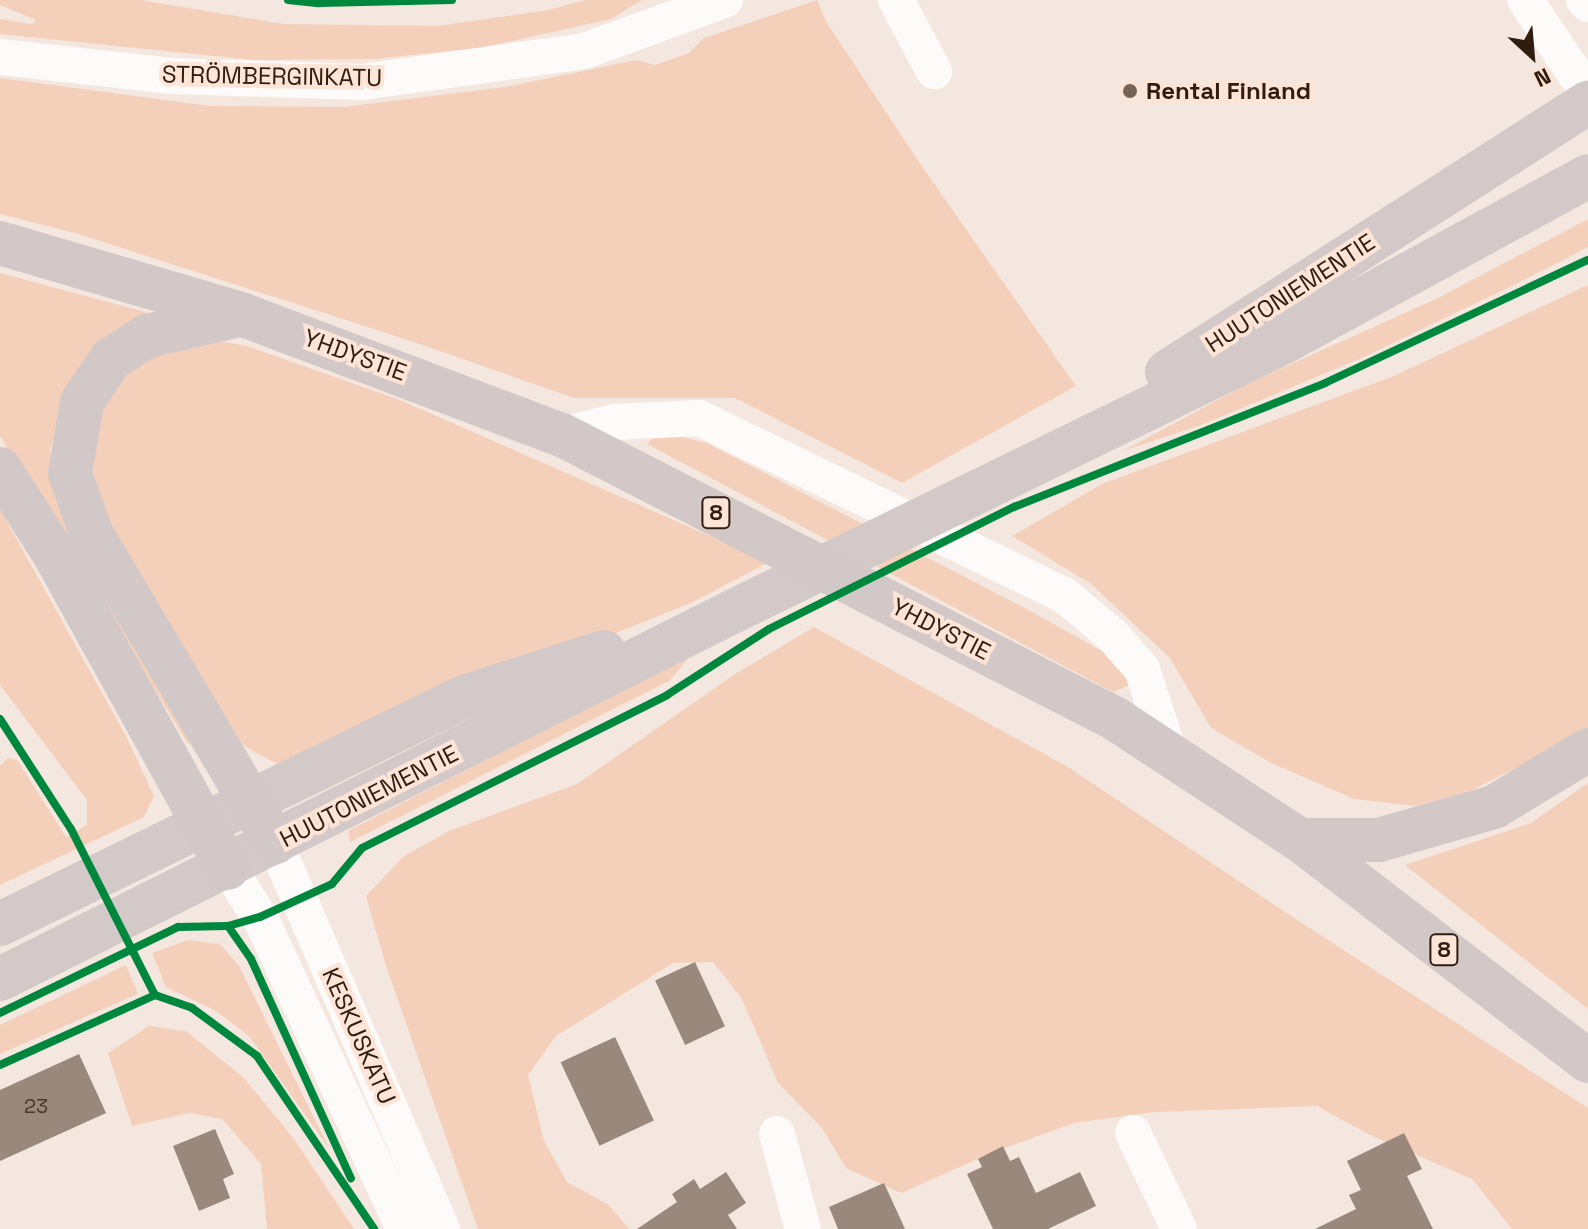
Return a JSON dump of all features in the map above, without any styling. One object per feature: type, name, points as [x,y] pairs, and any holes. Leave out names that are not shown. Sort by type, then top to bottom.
[{"type":"highway","name":"YHDYSTIE","points":[[0,243],[241,314],[489,404],[562,435],[1114,718],[1300,840],[1588,1061]]},
{"type":"highway","points":[[241,314],[147,336],[111,359],[82,402],[70,473],[91,533],[275,843]]},
{"type":"highway","points":[[0,469],[56,557],[228,868]]},
{"type":"highway","points":[[1300,840],[1379,840],[1494,807],[1588,750]]},
{"type":"main road","name":"HUUTONIEMENTIE","points":[[993,484],[1588,103]]},
{"type":"main road","name":"HUUTONIEMENTIE","points":[[0,979],[228,868],[736,610],[1284,342],[1588,176]]},
{"type":"main road","name":"HUUTONIEMENTIE","points":[[0,924],[464,697],[736,610]]},
{"type":"street","name":"STRÖMBERGINKATU","points":[[0,57],[172,76],[362,82],[584,51],[725,0]]},
{"type":"street","points":[[896,0],[934,71]]},
{"type":"street","points":[[1525,0],[1588,93]]},
{"type":"street","points":[[1584,0],[1588,4]]},
{"type":"street","points":[[562,435],[615,422],[699,418],[1064,595],[1112,635],[1142,669],[1170,755]]},
{"type":"street","name":"KESKUSKATU","points":[[275,843],[442,1229]]},
{"type":"street","name":"KESKUSKATU","points":[[228,868],[260,917],[404,1229]]},
{"type":"street","points":[[1133,1133],[1179,1229]]},
{"type":"street","points":[[777,1134],[803,1229]]},
{"type":"shaded area","points":[[0,0],[141,0],[283,24],[438,26],[548,10],[585,0],[642,0],[611,19],[479,48],[375,59],[254,60],[0,34],[0,19],[32,24],[36,20],[0,5]]},
{"type":"shaded area","points":[[817,0],[827,23],[923,168],[1076,386],[902,483],[735,398],[574,398],[411,341],[75,233],[0,214],[0,78],[210,106],[343,107],[505,87],[636,60],[655,65],[689,53],[704,38]]},
{"type":"shaded area","points":[[1588,219],[1588,247],[1524,280],[1364,357],[1201,425],[1123,451],[1249,383],[1436,299]]},
{"type":"shaded area","points":[[0,273],[149,313],[112,339],[60,409],[50,452],[58,495],[194,730],[188,744],[0,436]]},
{"type":"shaded area","points":[[1588,285],[1588,732],[1468,792],[1415,806],[1354,799],[1271,763],[1211,728],[1170,658],[1090,583],[1012,536],[1102,484],[1394,376]]},
{"type":"shaded area","points":[[201,338],[247,346],[400,400],[769,562],[693,602],[299,761],[275,763],[237,742],[94,495],[93,442],[98,414],[131,370],[171,348]]},
{"type":"shaded area","points":[[659,431],[707,443],[1032,612],[1109,655],[1132,684],[1113,692],[647,444]]},
{"type":"shaded area","points":[[0,509],[127,738],[154,796],[144,817],[0,885],[0,766],[8,758],[17,760],[66,837],[87,825],[87,800],[0,685]]},
{"type":"shaded area","points":[[814,627],[1068,767],[1588,1108],[1588,1229],[1512,1229],[1472,1179],[1370,1135],[1317,1106],[1155,1112],[1074,1123],[994,1152],[901,1193],[846,1168],[822,1128],[778,1083],[742,999],[713,962],[673,963],[556,1036],[528,1075],[544,1141],[567,1182],[609,1205],[629,1229],[478,1229],[385,963],[366,896],[404,856],[449,831],[577,784],[735,674]]},
{"type":"shaded area","points":[[693,653],[669,681],[350,842],[348,831]]},
{"type":"shaded area","points":[[1588,783],[1588,1009],[1405,865],[1531,823]]},
{"type":"shaded area","points":[[188,940],[220,944],[239,966],[330,1150],[249,1036],[216,1011],[166,987],[152,953]]},
{"type":"shaded area","points":[[126,965],[138,994],[0,1054],[0,1025]]},
{"type":"shaded area","points":[[149,1026],[186,1031],[244,1078],[294,1139],[354,1229],[267,1229],[261,1164],[222,1119],[189,1113],[132,1126],[108,1053]]},
{"type":"building","points":[[695,962],[725,1026],[685,1045],[655,981]]},
{"type":"building","points":[[615,1037],[654,1120],[600,1146],[561,1062]]},
{"type":"building","points":[[79,1054],[106,1113],[0,1161],[0,1090]]},
{"type":"building","points":[[215,1129],[234,1174],[223,1179],[230,1198],[199,1211],[173,1146]]},
{"type":"building","points":[[1404,1133],[1422,1169],[1407,1176],[1433,1229],[1315,1229],[1356,1209],[1349,1195],[1361,1190],[1347,1161]]},
{"type":"building","points":[[1003,1146],[1010,1161],[1019,1157],[1036,1193],[1080,1172],[1096,1206],[1048,1229],[993,1229],[967,1174],[982,1167],[978,1159]]},
{"type":"building","points":[[726,1172],[746,1203],[728,1215],[737,1229],[637,1229],[677,1202],[672,1194],[694,1179],[700,1189]]},
{"type":"building","points":[[884,1183],[905,1229],[838,1229],[829,1207]]},
{"type":"cycle path","points":[[288,0],[319,3],[452,0]]},
{"type":"cycle path","points":[[0,1013],[178,927],[228,926],[260,917],[332,884],[362,848],[667,695],[769,629],[1014,507],[1325,383],[1588,260]]},
{"type":"cycle path","points":[[0,719],[71,829],[155,995],[192,1008],[257,1056],[374,1229]]},
{"type":"cycle path","points":[[228,926],[251,959],[351,1178]]},
{"type":"cycle path","points":[[0,1065],[155,995]]},
{"type":"place","name":"Rental Finland","points":[[1130,91]]}]
